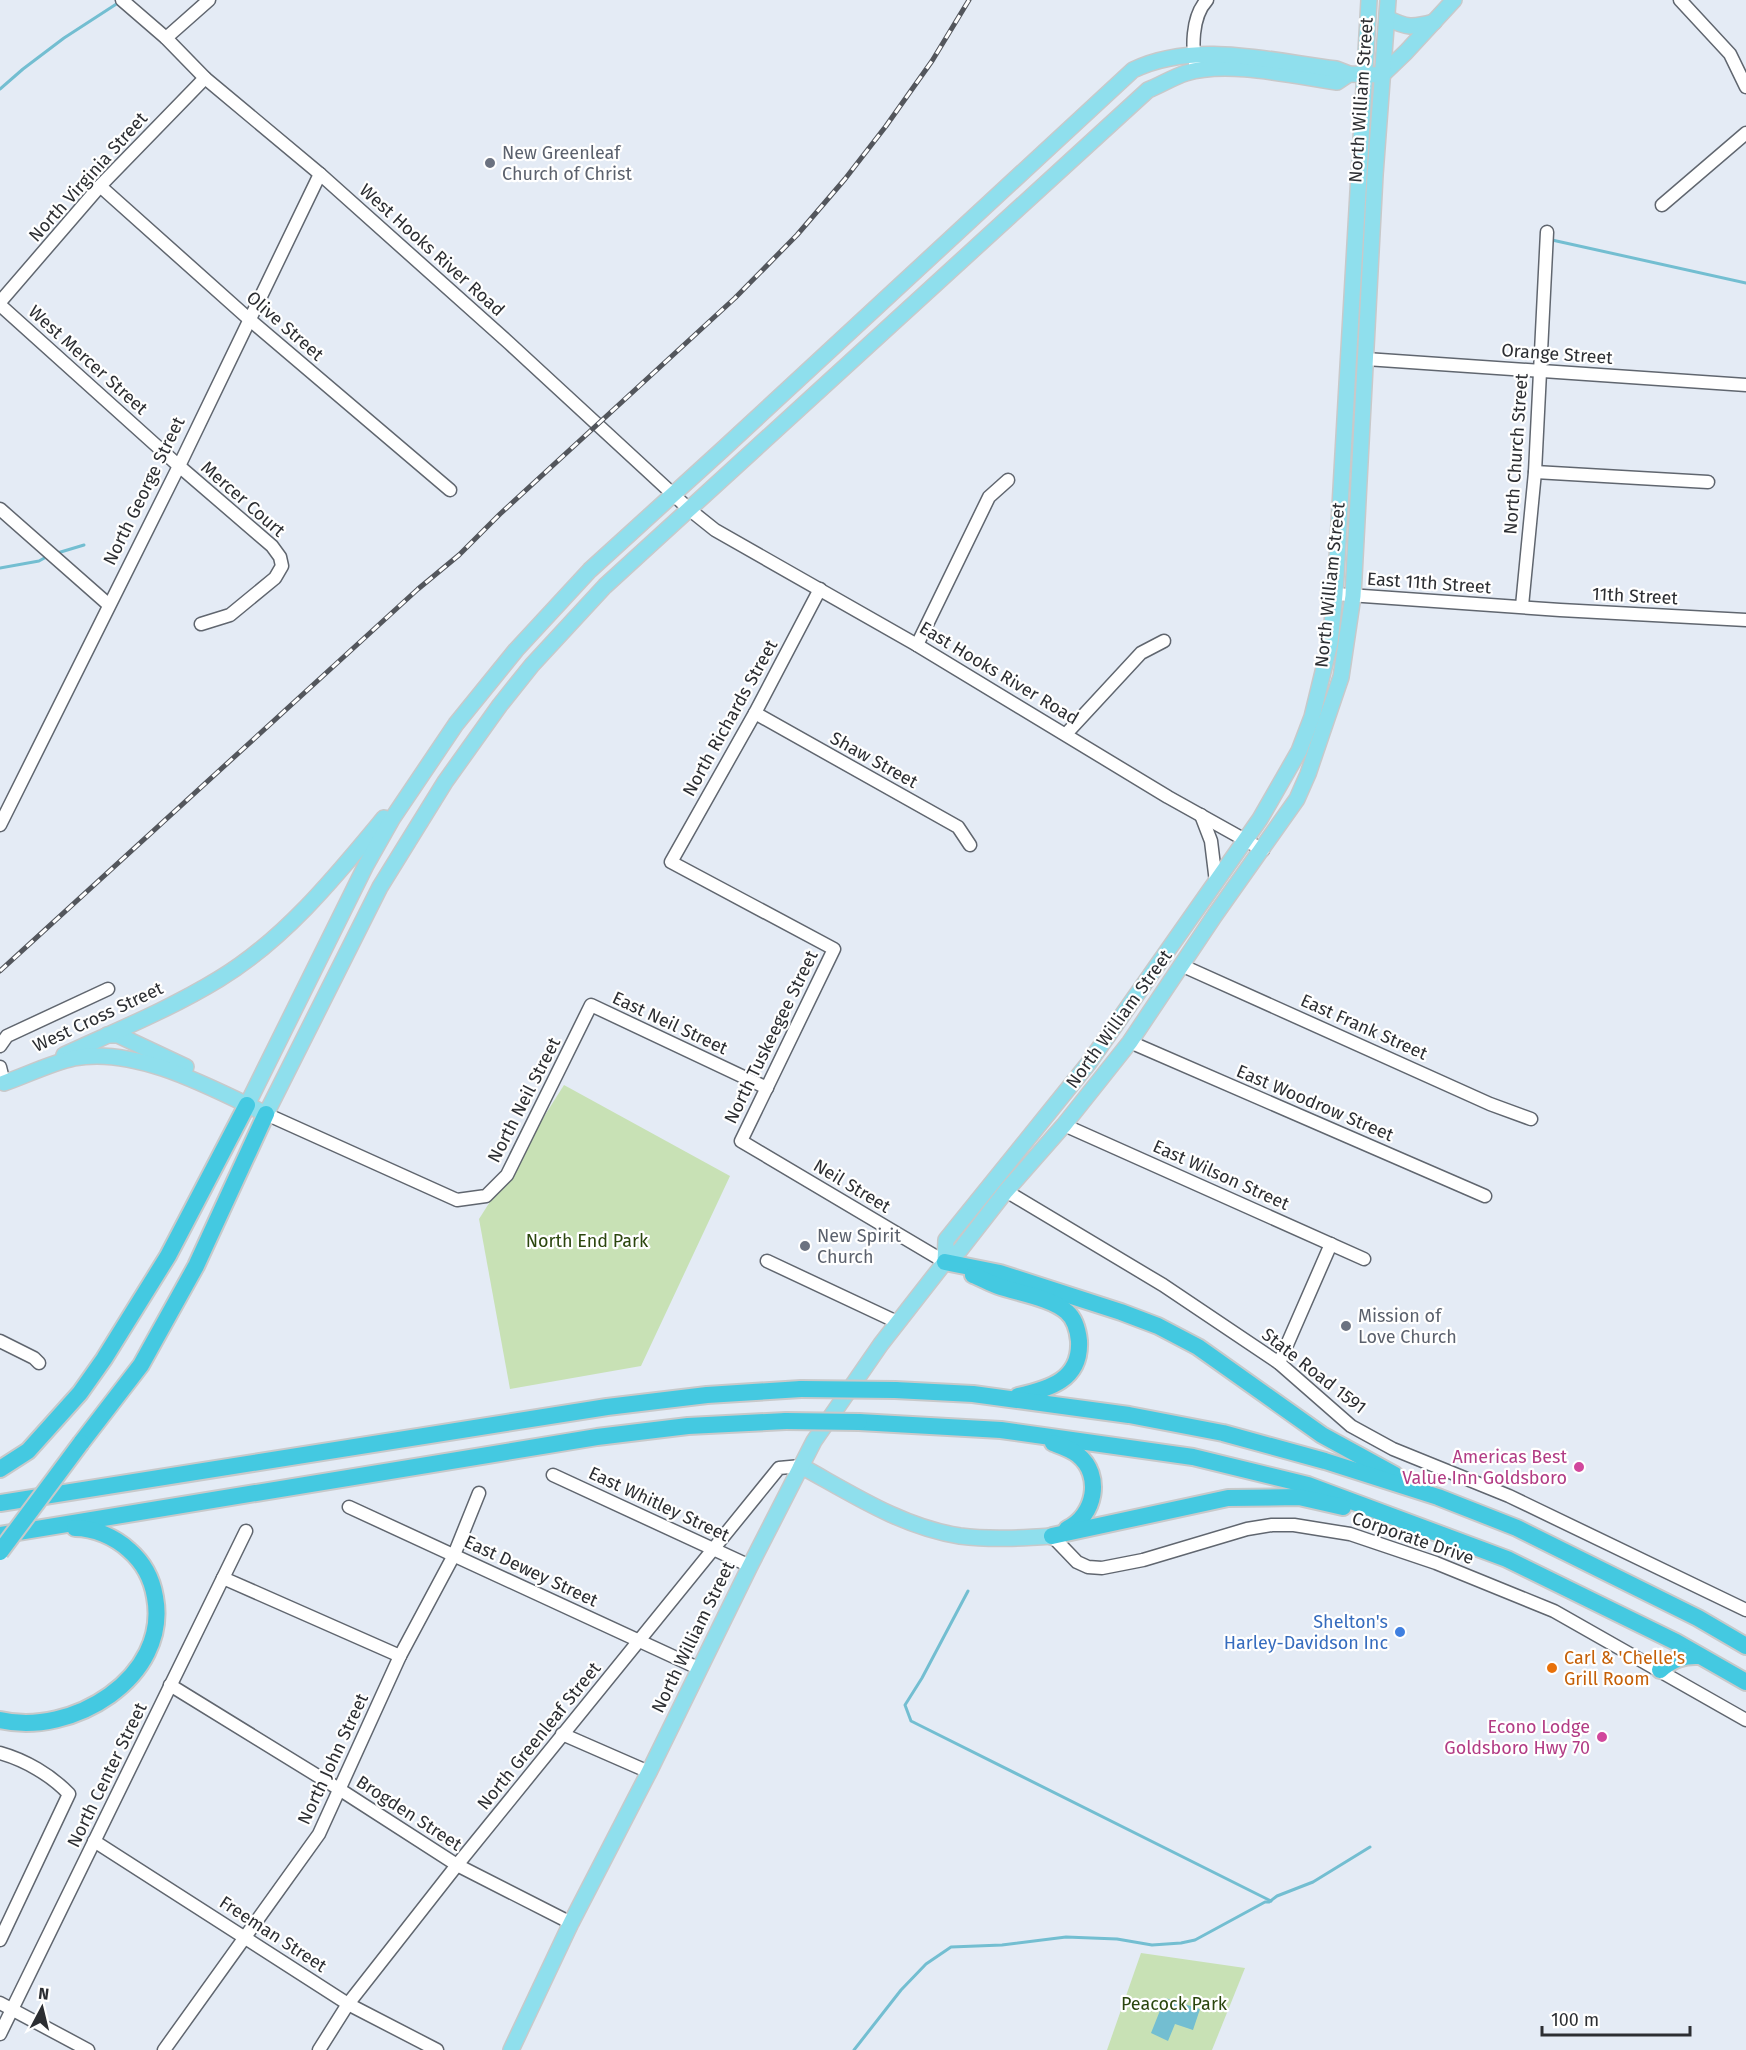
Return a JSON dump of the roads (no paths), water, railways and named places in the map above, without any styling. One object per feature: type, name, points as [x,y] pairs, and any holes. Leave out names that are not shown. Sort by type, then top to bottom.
[{"type":"highway","points":[[0,1469],[28,1451],[36,1443],[80,1393],[104,1359],[168,1256],[249,1101]]},
{"type":"highway","points":[[0,1552],[146,1355],[196,1266],[268,1110]]},
{"type":"highway","points":[[0,1503],[607,1407],[707,1395],[801,1389],[896,1390],[1018,1396],[1043,1390],[1060,1382],[1077,1364],[1079,1336],[1075,1322],[1067,1312],[1056,1305],[997,1286],[945,1262]]},
{"type":"highway","points":[[945,1262],[1000,1274],[1158,1326],[1198,1347],[1323,1435],[1438,1497]]},
{"type":"highway","points":[[973,1394],[1129,1415],[1223,1433],[1325,1461],[1438,1497],[1517,1528],[1698,1618],[1746,1646]]},
{"type":"highway","points":[[0,1535],[597,1437],[688,1426],[786,1421],[859,1422],[1001,1430],[1193,1457],[1308,1485],[1507,1559],[1649,1629],[1746,1682]]},
{"type":"highway","points":[[1001,1430],[1067,1448],[1079,1455],[1092,1476],[1091,1503],[1085,1516],[1076,1525],[1052,1536]]},
{"type":"highway","points":[[1052,1536],[1228,1498],[1299,1497],[1409,1522]]},
{"type":"highway","points":[[0,1720],[35,1723],[87,1709],[122,1686],[135,1672],[152,1644],[157,1609],[154,1589],[148,1572],[135,1555],[121,1543],[94,1530],[44,1528]]},
{"type":"highway","points":[[1649,1629],[1658,1639],[1662,1652],[1663,1662],[1660,1670]]},
{"type":"highway","points":[[1660,1670],[1680,1657],[1701,1656]]},
{"type":"main road","name":"North William Street","points":[[945,1262],[946,1240],[1088,1064],[1246,840],[1299,751],[1312,717],[1330,643],[1335,594],[1356,219],[1356,74],[1369,0]]},
{"type":"main road","name":"North William Street","points":[[511,2050],[571,1923],[814,1441],[897,1322],[945,1262],[960,1251],[1006,1191],[1064,1125],[1130,1042],[1215,915],[1297,799],[1328,719],[1341,677],[1353,596],[1388,0]]},
{"type":"main road","points":[[107,1035],[118,1035],[249,1101],[366,865],[392,819],[456,724],[516,650],[590,570],[1133,70],[1151,61],[1193,54],[1222,54],[1336,69],[1356,74],[1382,75],[1454,0]]},
{"type":"main road","points":[[1386,18],[1412,28],[1434,22]]},
{"type":"main road","points":[[268,1110],[391,869],[445,782],[500,705],[532,665],[605,586],[1148,90],[1184,73],[1196,70],[1234,68],[1337,82],[1356,74]]},
{"type":"main road","points":[[1356,219],[1361,243],[1358,350],[1359,355],[1366,358]]},
{"type":"main road","points":[[516,650],[532,665]]},
{"type":"main road","name":"West Cross Street","points":[[2,1083],[192,994],[220,978],[267,943],[317,895],[353,856],[428,764]]},
{"type":"main road","name":"West Cross Street","points":[[2,1083],[73,1058],[108,1057],[151,1064],[268,1110]]},
{"type":"main road","points":[[801,1466],[871,1505],[900,1519],[933,1530],[960,1536],[1002,1539],[1052,1536]]},
{"type":"street","name":"West Hooks River Road","points":[[122,0],[166,38],[205,78],[320,174],[514,347],[690,510],[715,530]]},
{"type":"street","points":[[166,38],[209,0]]},
{"type":"street","points":[[1196,70],[1193,40],[1203,4],[1207,0]]},
{"type":"street","points":[[1680,0],[1730,54],[1746,87]]},
{"type":"street","name":"North Virginia Street","points":[[0,303],[100,186],[205,78]]},
{"type":"street","points":[[1662,205],[1746,133]]},
{"type":"street","name":"North George Street","points":[[0,825],[179,466],[320,174]]},
{"type":"street","name":"Olive Street","points":[[100,186],[250,320],[450,490]]},
{"type":"street","name":"North Church Street","points":[[1522,606],[1535,472],[1547,232]]},
{"type":"street","name":"West Mercer Street","points":[[0,303],[179,466]]},
{"type":"street","name":"Orange Street","points":[[1366,358],[1746,385]]},
{"type":"street","name":"Mercer Court","points":[[179,466],[272,546],[280,557],[282,566],[275,578],[230,615],[201,624]]},
{"type":"street","points":[[1535,472],[1708,482]]},
{"type":"street","points":[[917,645],[989,496],[1008,480]]},
{"type":"street","points":[[0,508],[109,605]]},
{"type":"street","name":"East Hooks River Road","points":[[715,530],[917,645],[1168,797],[1263,850]]},
{"type":"street","name":"North Richards Street","points":[[820,590],[755,713],[671,862],[834,949]]},
{"type":"street","name":"East 11th Street","points":[[1335,594],[1522,606]]},
{"type":"street","name":"11th Street","points":[[1522,606],[1746,620]]},
{"type":"street","points":[[1066,734],[1141,653],[1164,641]]},
{"type":"street","name":"Shaw Street","points":[[755,713],[958,827],[970,845]]},
{"type":"street","points":[[1201,815],[1211,841],[1216,882]]},
{"type":"street","name":"North Tuskeegee Street","points":[[741,1142],[834,949]]},
{"type":"street","name":"East Frank Street","points":[[1183,966],[1490,1104],[1531,1119]]},
{"type":"street","points":[[0,1046],[7,1036],[108,989]]},
{"type":"street","name":"East Neil Street","points":[[591,1005],[767,1088]]},
{"type":"street","name":"North Neil Street","points":[[409,1179],[457,1200],[486,1196],[507,1175],[591,1005]]},
{"type":"street","name":"East Woodrow Street","points":[[1130,1042],[1485,1196]]},
{"type":"street","points":[[0,1067],[2,1083]]},
{"type":"street","name":"West Cross Street","points":[[268,1110],[299,1129],[409,1179]]},
{"type":"street","name":"East Wilson Street","points":[[1064,1125],[1364,1259]]},
{"type":"street","name":"Neil Street","points":[[741,1142],[945,1262]]},
{"type":"street","name":"State Road 1591","points":[[1006,1191],[1163,1285],[1279,1363],[1351,1426],[1393,1449],[1509,1496],[1746,1610]]},
{"type":"street","points":[[1279,1363],[1331,1244]]},
{"type":"street","points":[[767,1261],[897,1322]]},
{"type":"street","points":[[0,1341],[34,1358],[39,1363]]},
{"type":"street","name":"North Greenleaf Street","points":[[319,2050],[348,2004],[457,1865],[778,1468],[801,1466]]},
{"type":"street","name":"East Whitley Street","points":[[553,1475],[750,1566]]},
{"type":"street","name":"North John Street","points":[[164,2050],[319,1834],[400,1656],[454,1555],[479,1492]]},
{"type":"street","name":"East Dewey Street","points":[[349,1507],[698,1668]]},
{"type":"street","name":"Corporate Drive","points":[[1052,1536],[1077,1562],[1088,1567],[1102,1568],[1143,1560],[1247,1529],[1272,1525],[1312,1527],[1350,1534],[1436,1563],[1554,1611],[1746,1720]]},
{"type":"street","name":"North Center Street","points":[[0,2034],[246,1531]]},
{"type":"street","points":[[223,1578],[400,1656]]},
{"type":"street","name":"Brogden Street","points":[[170,1686],[339,1789],[457,1865],[571,1923]]},
{"type":"street","points":[[562,1734],[649,1772]]},
{"type":"street","name":"North Center Street","points":[[0,1753],[28,1764],[58,1782],[69,1794],[0,1940]]},
{"type":"street","name":"Freeman Street","points":[[94,1841],[348,2004],[437,2050]]},
{"type":"street","points":[[0,2002],[88,2050]]},
{"type":"water","points":[[1165,1998],[1200,2009],[1193,2030],[1175,2024],[1168,2041],[1151,2033]]},
{"type":"waterway","points":[[0,89],[64,38],[121,1]]},
{"type":"waterway","points":[[1552,240],[1746,283]]},
{"type":"waterway","points":[[54,554],[84,545]]},
{"type":"waterway","points":[[0,568],[39,561],[48,556]]},
{"type":"waterway","points":[[968,1591],[922,1678],[905,1705],[911,1721],[1271,1901]]},
{"type":"waterway","points":[[854,2050],[901,1990],[926,1964],[951,1947],[1002,1945],[1066,1937],[1117,1939],[1152,1945],[1195,1940],[1277,1896],[1313,1882],[1370,1847]]},
{"type":"railway","points":[[0,971],[418,589],[459,555],[500,514],[735,298],[797,235],[845,179],[932,61],[969,0]]},
{"type":"place","name":"New Greenleaf Church of Christ","points":[[490,163]]},
{"type":"place","name":"New Spirit Church","points":[[805,1246]]},
{"type":"place","name":"Mission of Love Church","points":[[1346,1326]]},
{"type":"place","name":"Americas Best Value Inn Goldsboro","points":[[1579,1467]]},
{"type":"place","name":"Shelton's Harley-Davidson Inc","points":[[1400,1632]]},
{"type":"place","name":"Carl & 'Chelle's Grill Room","points":[[1552,1668]]},
{"type":"place","name":"Econo Lodge Goldsboro Hwy 70","points":[[1602,1737]]},
{"type":"park label","name":"North End Park","points":[[587,1241]]},
{"type":"park label","name":"Peacock Park","points":[[1174,2004]]}]
